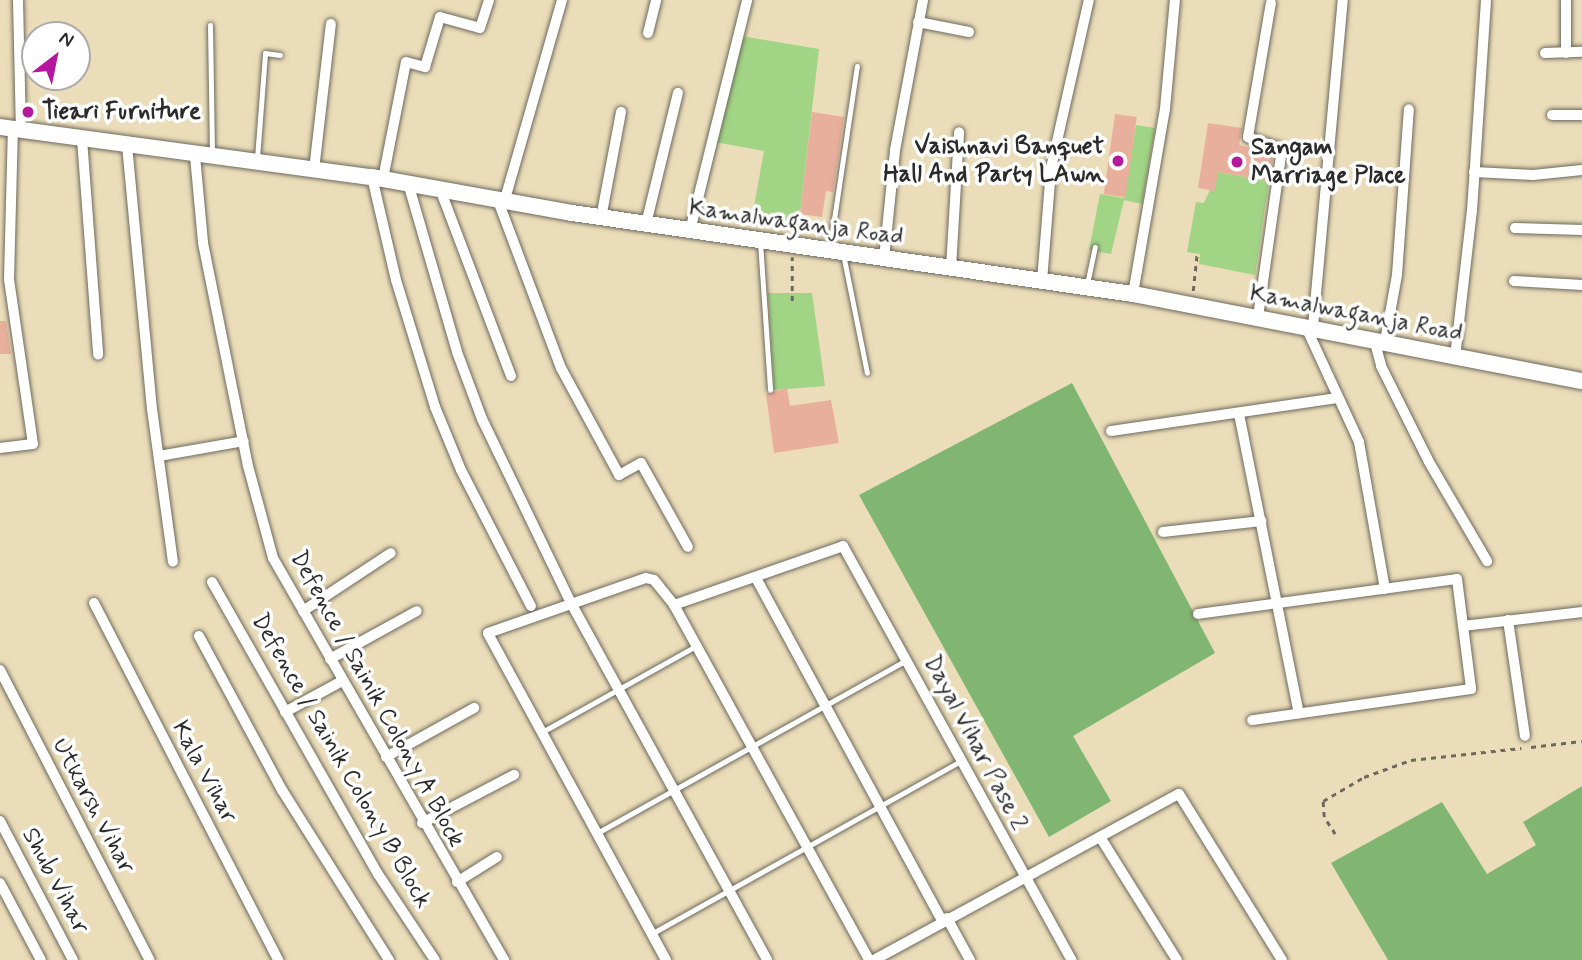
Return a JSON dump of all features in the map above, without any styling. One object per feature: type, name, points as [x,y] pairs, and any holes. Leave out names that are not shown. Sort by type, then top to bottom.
[{"type":"main road","name":"Kamalwaganja Road","points":[[11,129],[204,157],[377,178],[501,198],[601,218],[1133,294],[1582,381]]},
{"type":"street","points":[[0,448],[33,444],[9,279],[11,129],[18,0]]},
{"type":"street","points":[[489,0],[481,28],[440,17],[425,67],[406,62],[377,178],[396,280],[435,407],[461,470],[530,606]]},
{"type":"street","points":[[562,0],[501,198],[561,368],[619,475],[642,463],[688,547]]},
{"type":"street","points":[[648,33],[656,0]]},
{"type":"street","points":[[690,231],[747,0]]},
{"type":"street","points":[[884,259],[895,150],[923,0]]},
{"type":"street","points":[[1042,281],[1051,168],[1089,0]]},
{"type":"street","points":[[1133,294],[1166,109],[1175,0]]},
{"type":"street","points":[[1343,0],[1309,326],[1359,442],[1385,590]]},
{"type":"street","points":[[1455,358],[1474,172],[1486,0]]},
{"type":"street","points":[[1566,0],[1566,53]]},
{"type":"street","points":[[1258,317],[1282,149],[1248,137],[1271,2]]},
{"type":"street","points":[[918,22],[969,32]]},
{"type":"street","points":[[314,170],[331,24]]},
{"type":"street","points":[[1545,53],[1582,52]]},
{"type":"street","points":[[646,224],[678,93]]},
{"type":"street","points":[[1409,109],[1396,275],[1379,340],[1381,366],[1429,462],[1487,561]]},
{"type":"street","points":[[601,218],[621,112]]},
{"type":"street","points":[[1552,115],[1582,115]]},
{"type":"street","points":[[951,268],[959,132]]},
{"type":"street","points":[[82,138],[98,354]]},
{"type":"street","points":[[127,145],[159,456],[173,562]]},
{"type":"street","name":"Defence / Sainik Colony A Block","points":[[204,157],[203,243],[244,441],[273,558],[422,823],[504,960]]},
{"type":"street","points":[[1474,172],[1534,175],[1582,170]]},
{"type":"street","points":[[408,183],[457,352],[482,419],[571,603],[767,960]]},
{"type":"street","points":[[440,189],[511,376]]},
{"type":"street","points":[[1515,229],[1582,230]]},
{"type":"street","points":[[1514,281],[1582,285]]},
{"type":"street","points":[[1111,431],[1338,398]]},
{"type":"street","points":[[1239,414],[1299,713]]},
{"type":"street","points":[[159,456],[244,441]]},
{"type":"street","points":[[1163,532],[1261,521]]},
{"type":"street","name":"Dayal Vihar Pase 2","points":[[756,578],[843,546],[962,760],[1024,879],[1072,960]]},
{"type":"street","points":[[303,611],[391,553]]},
{"type":"street","points":[[666,960],[488,633],[646,578],[654,580],[674,604],[871,960],[1179,794],[1282,960]]},
{"type":"street","points":[[674,604],[756,578],[879,804],[970,960]]},
{"type":"street","points":[[1198,614],[1457,579],[1471,689],[1252,720]]},
{"type":"street","name":"Defence / Sainik Colony B Block","points":[[212,582],[378,874],[435,960]]},
{"type":"street","name":"Kala Vihar","points":[[94,603],[278,960]]},
{"type":"street","points":[[330,659],[417,611]]},
{"type":"street","points":[[1463,626],[1582,612]]},
{"type":"street","points":[[1508,620],[1525,736]]},
{"type":"street","points":[[199,636],[282,790],[389,960]]},
{"type":"street","name":"Utkarsh Vihar","points":[[0,670],[150,960]]},
{"type":"street","points":[[285,712],[342,681]]},
{"type":"street","points":[[386,757],[474,708]]},
{"type":"street","points":[[422,823],[514,775]]},
{"type":"street","name":"Shub Vihar","points":[[0,821],[73,960]]},
{"type":"street","points":[[1100,837],[1177,960]]},
{"type":"street","points":[[457,882],[497,857]]},
{"type":"street","points":[[0,883],[41,960]]},
{"type":"lane","points":[[204,157],[210,25]]},
{"type":"lane","points":[[257,163],[265,53],[280,54]]},
{"type":"lane","points":[[857,66],[836,253],[867,373]]},
{"type":"lane","points":[[760,242],[770,390]]},
{"type":"lane","points":[[1086,287],[1095,247]]},
{"type":"lane","points":[[542,733],[696,646]]},
{"type":"lane","points":[[597,833],[751,744],[906,660]]},
{"type":"lane","points":[[651,934],[805,844],[962,760]]},
{"type":"path","points":[[792,300],[793,247]]},
{"type":"path","points":[[1192,305],[1197,253]]},
{"type":"path","points":[[1335,834],[1324,817],[1323,801],[1364,778],[1411,760],[1582,741]]},
{"type":"green space","points":[[741,36],[819,49],[799,222],[752,217],[764,151],[715,142]]},
{"type":"green space","points":[[1136,125],[1155,128],[1142,204],[1124,200],[1111,254],[1089,250],[1100,194],[1124,198]]},
{"type":"green space","points":[[1218,172],[1269,181],[1255,275],[1199,264],[1200,254],[1187,252],[1196,202],[1204,203]]},
{"type":"green space","points":[[768,293],[812,293],[825,386],[774,390]]},
{"type":"green space","points":[[1072,383],[1215,653],[1073,736],[1111,801],[1049,837],[859,495]]},
{"type":"green space","points":[[1582,786],[1582,960],[1388,960],[1331,863],[1442,802],[1487,874],[1536,845],[1523,822]]},
{"type":"building","points":[[812,112],[844,117],[833,192],[826,191],[822,217],[800,214]]},
{"type":"building","name":"Vaishnavi Banquet Hall And Party LAwn","points":[[1115,114],[1137,117],[1126,197],[1104,194]]},
{"type":"building","name":"Sangam Marriage Place","points":[[1208,123],[1242,128],[1239,145],[1273,154],[1269,181],[1218,172],[1215,191],[1198,188]]},
{"type":"building","points":[[0,321],[6,321],[11,354],[0,354]]},
{"type":"building","points":[[787,388],[790,406],[831,400],[839,443],[774,453],[766,394]]},
{"type":"place","name":"Tieari Furniture","points":[[28,112]]},
{"type":"place","name":"Vaishnavi Banquet Hall And Party LAwn","points":[[1118,161]]},
{"type":"place","name":"Sangam Marriage Place","points":[[1237,162]]}]
